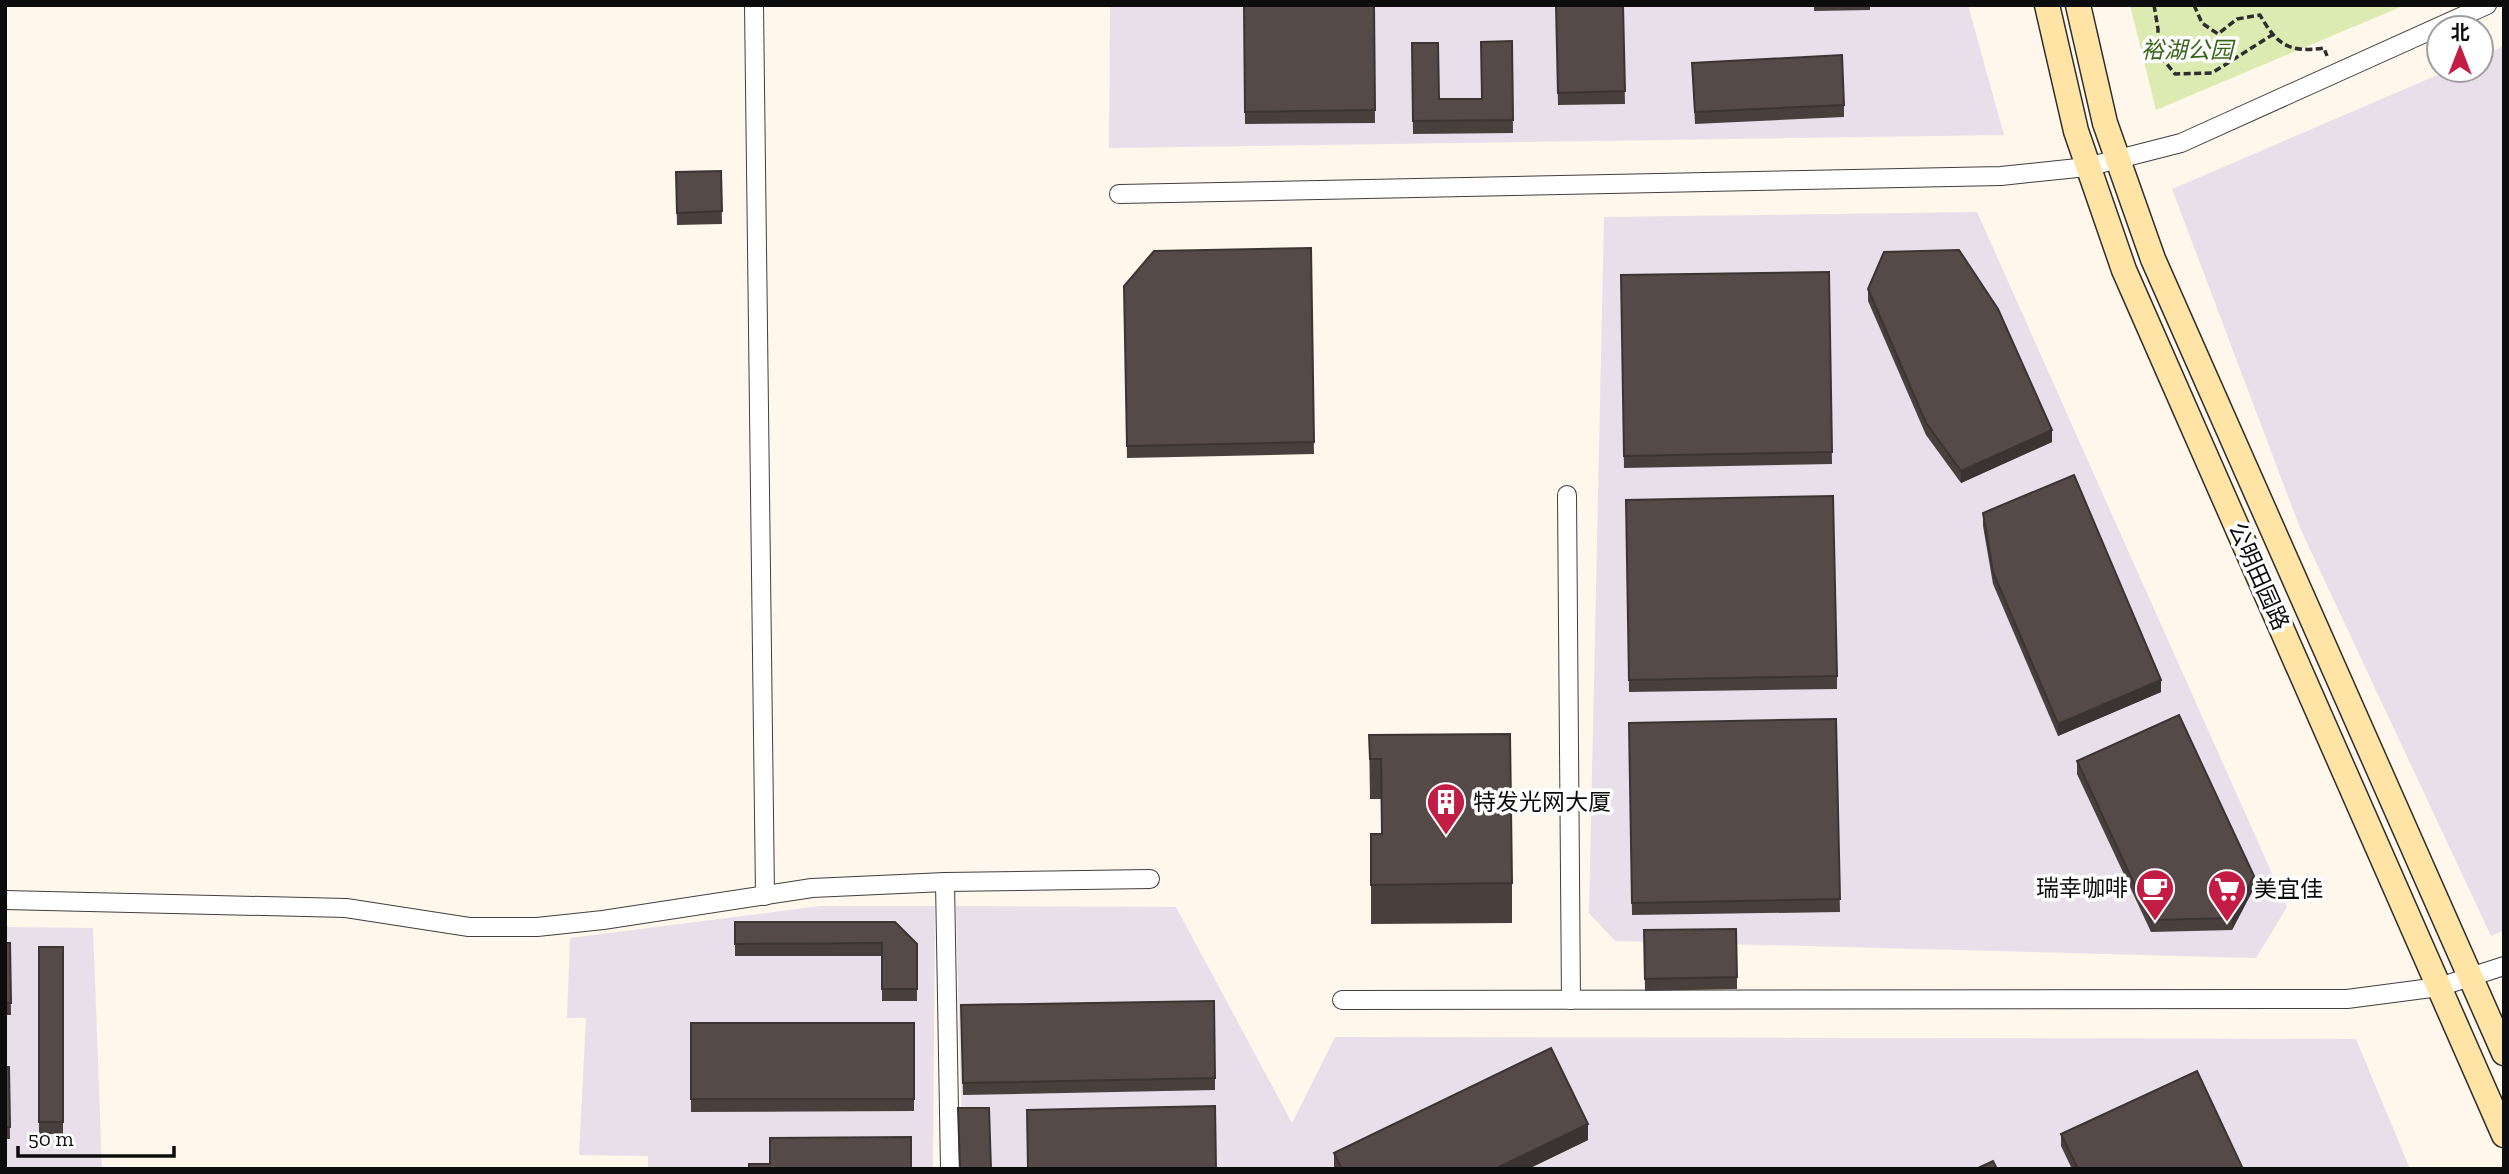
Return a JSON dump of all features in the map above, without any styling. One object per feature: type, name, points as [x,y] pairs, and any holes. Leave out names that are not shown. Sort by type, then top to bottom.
[{"type":"street","points":[[754,5],[765,896]]},
{"type":"street","name":"公明田园路","points":[[2047,5],[2076,131],[2124,270],[2504,1135]]},
{"type":"street","name":"公明田园路","points":[[2078,5],[2105,123],[2153,259],[2504,1053]]},
{"type":"street","points":[[1119,194],[2001,176],[2087,167],[2181,143],[2487,5]]},
{"type":"street","points":[[1567,495],[1572,1000]]},
{"type":"street","points":[[5,900],[345,908],[469,927],[537,927],[603,920],[811,888],[945,882],[1150,879]]},
{"type":"street","points":[[945,882],[950,1169]]},
{"type":"street","points":[[1342,1000],[2347,999],[2439,987],[2504,966]]},
{"type":"path","points":[[2154,5],[2158,53],[2175,74],[2212,73],[2272,36]]},
{"type":"path","points":[[2194,5],[2202,23],[2218,34],[2237,19],[2260,15],[2272,36],[2301,51],[2324,48],[2336,73]]},
{"type":"shaded area","points":[[1110,5],[1968,5],[2004,135],[1109,148]]},
{"type":"shaded area","points":[[2504,46],[2504,930],[2491,936],[2300,528],[2172,189],[2425,80],[2425,84],[2495,84],[2495,50]]},
{"type":"shaded area","points":[[1977,212],[2287,907],[2256,958],[1615,941],[1589,913],[1604,217]]},
{"type":"shaded area","points":[[820,906],[935,906],[933,1169],[648,1169],[648,1156],[579,1155],[586,1018],[567,1018],[570,938]]},
{"type":"shaded area","points":[[956,906],[1176,907],[1292,1123],[1335,1037],[2356,1039],[2410,1169],[963,1169]]},
{"type":"shaded area","points":[[5,927],[93,928],[102,1169],[5,1169]]},
{"type":"green space","name":"裕湖公园","points":[[2130,5],[2405,5],[2156,110]]},
{"type":"building","points":[[1244,5],[1374,5],[1375,110],[1245,112]]},
{"type":"building","points":[[1556,5],[1623,5],[1625,91],[1558,93]]},
{"type":"building","points":[[1512,41],[1513,120],[1413,121],[1412,43],[1438,43],[1439,99],[1482,99],[1481,42]]},
{"type":"building","points":[[1842,55],[1844,105],[1695,112],[1692,63]]},
{"type":"building","points":[[721,171],[722,211],[677,213],[676,172]]},
{"type":"building","points":[[1311,248],[1314,442],[1127,446],[1124,286],[1154,251]]},
{"type":"building","points":[[1959,250],[1998,309],[2052,430],[1961,471],[1926,423],[1868,289],[1884,252]]},
{"type":"building","points":[[1829,272],[1832,452],[1624,456],[1621,275]]},
{"type":"building","points":[[2074,475],[2161,680],[2058,724],[1993,572],[1983,513]]},
{"type":"building","points":[[1833,496],[1837,676],[1629,680],[1626,500]]},
{"type":"building","points":[[2179,715],[2254,876],[2232,918],[2151,920],[2077,761]]},
{"type":"building","points":[[1836,719],[1840,899],[1632,903],[1629,723]]},
{"type":"building","name":"特发光网大厦","points":[[1510,734],[1512,883],[1371,885],[1371,834],[1382,834],[1381,759],[1370,759],[1369,735]]},
{"type":"building","points":[[735,922],[895,922],[917,944],[917,989],[882,989],[882,943],[735,944]]},
{"type":"building","points":[[1736,929],[1737,977],[1645,979],[1644,930]]},
{"type":"building","points":[[5,943],[10,943],[11,1003],[5,1003]]},
{"type":"building","points":[[39,947],[63,947],[63,1122],[39,1122]]},
{"type":"building","points":[[1214,1001],[1215,1078],[963,1083],[961,1005]]},
{"type":"building","points":[[691,1023],[914,1023],[914,1099],[691,1099]]},
{"type":"building","points":[[1551,1048],[1588,1124],[1495,1169],[1342,1169],[1334,1153]]},
{"type":"building","points":[[5,1067],[9,1067],[10,1127],[5,1127]]},
{"type":"building","points":[[2197,1071],[2243,1169],[2078,1169],[2061,1134]]},
{"type":"building","points":[[1215,1106],[1216,1169],[1028,1169],[1027,1110]]},
{"type":"building","points":[[958,1108],[989,1108],[991,1169],[960,1169]]},
{"type":"building","points":[[911,1137],[911,1169],[749,1169],[749,1164],[770,1164],[770,1138]]},
{"type":"building","points":[[1993,1161],[1997,1169],[1976,1169]]},
{"type":"place","name":"特发光网大厦","points":[[1446,836]]},
{"type":"place","name":"瑞幸咖啡","points":[[2155,922]]},
{"type":"place","name":"美宜佳","points":[[2227,923]]}]
